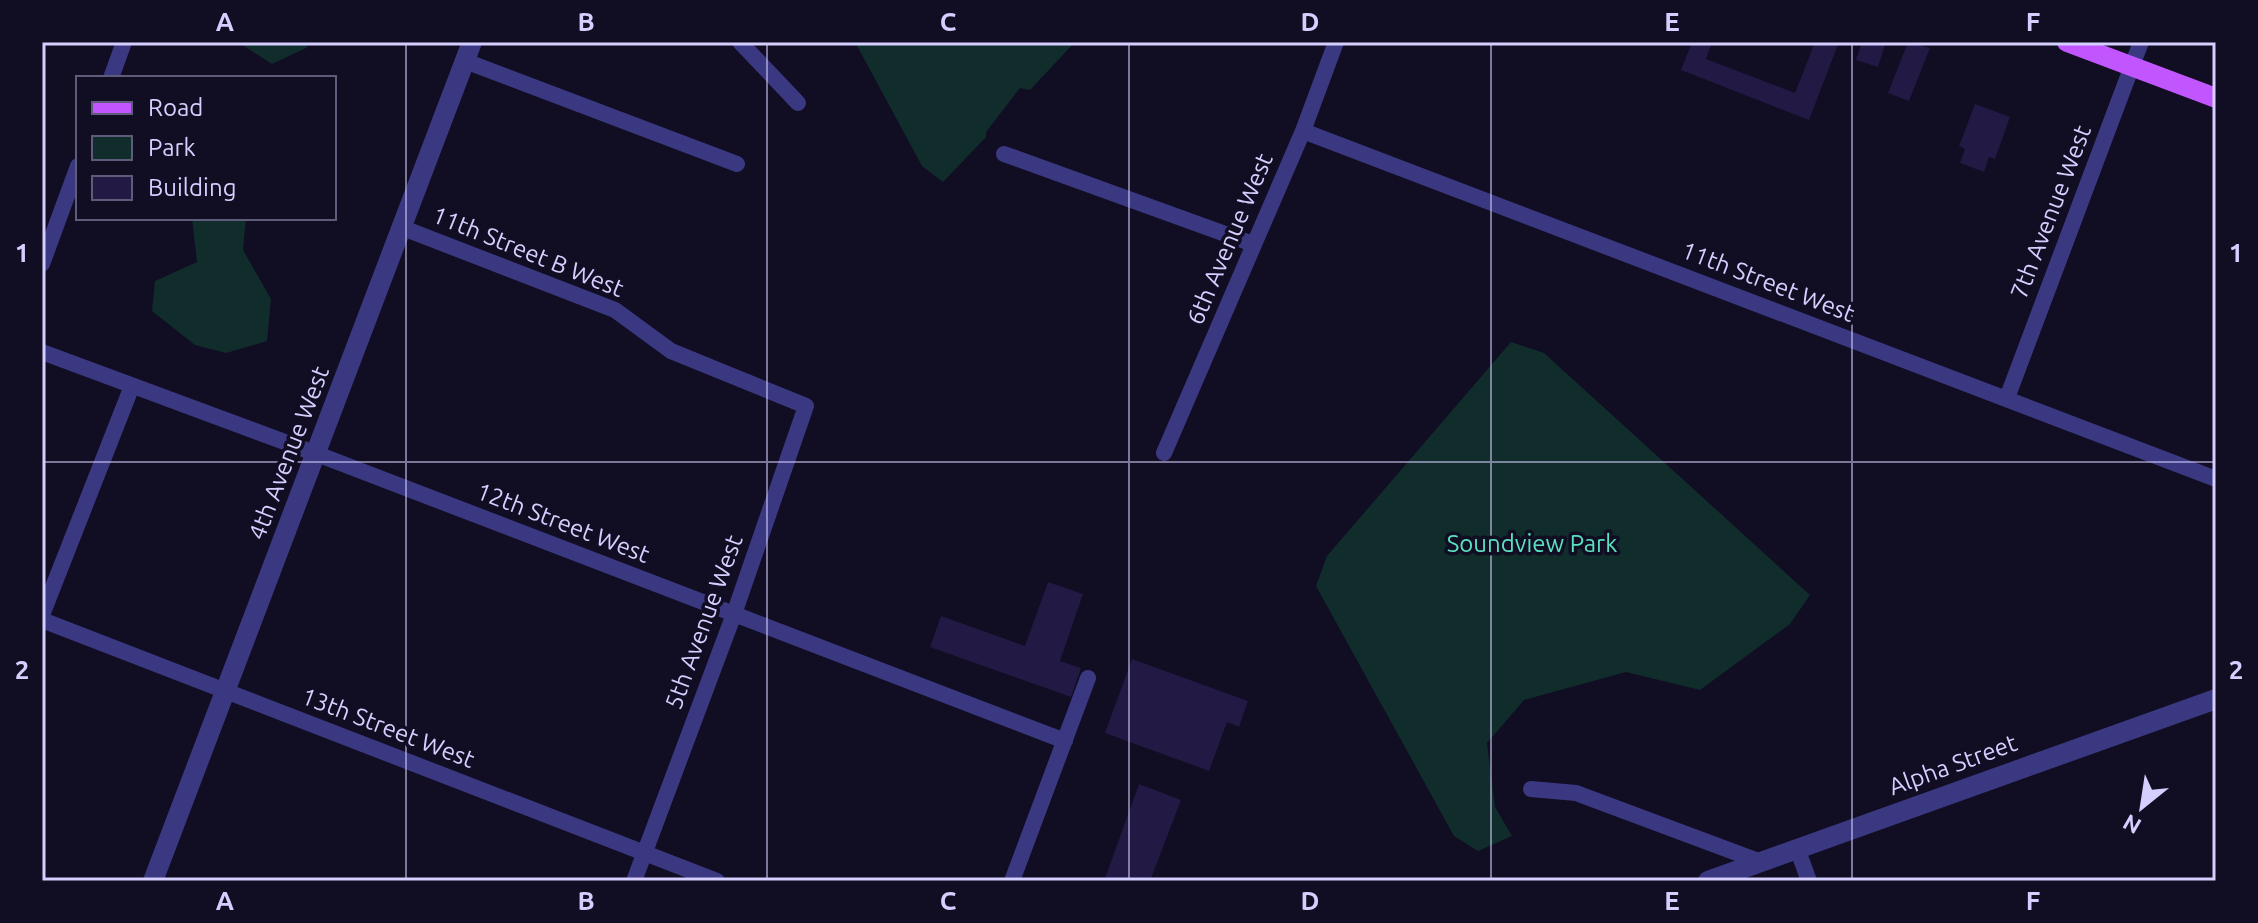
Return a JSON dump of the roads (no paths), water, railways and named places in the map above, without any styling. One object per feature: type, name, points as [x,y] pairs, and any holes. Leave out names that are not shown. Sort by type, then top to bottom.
[{"type":"main road","points":[[2067,42],[2216,98]]},
{"type":"street","points":[[112,76],[124,42]]},
{"type":"street","points":[[740,42],[798,103]]},
{"type":"street","name":"6th Avenue West","points":[[1164,453],[1303,131],[1336,42]]},
{"type":"street","name":"7th Avenue West","points":[[2007,398],[2141,42]]},
{"type":"street","points":[[469,51],[737,164]]},
{"type":"street","name":"4th Avenue West","points":[[153,881],[469,51]]},
{"type":"street","name":"11th Street West","points":[[1303,131],[2216,479]]},
{"type":"street","points":[[1004,154],[1253,244]]},
{"type":"street","points":[[42,264],[76,171]]},
{"type":"street","name":"11th Street B West","points":[[403,228],[615,310],[671,351],[806,406]]},
{"type":"street","name":"12th Street West","points":[[42,352],[317,454],[1065,741]]},
{"type":"street","points":[[42,617],[132,386]]},
{"type":"street","name":"5th Avenue West","points":[[634,881],[734,614],[806,406]]},
{"type":"street","name":"13th Street West","points":[[42,617],[717,881]]},
{"type":"street","points":[[1012,881],[1088,678]]},
{"type":"street","name":"Alpha Street","points":[[1708,881],[2216,699]]},
{"type":"street","points":[[1531,789],[1576,793],[1761,862]]},
{"type":"street","points":[[1797,848],[1809,881]]},
{"type":"park label","name":"Soundview Park","points":[[1532,544]]}]
